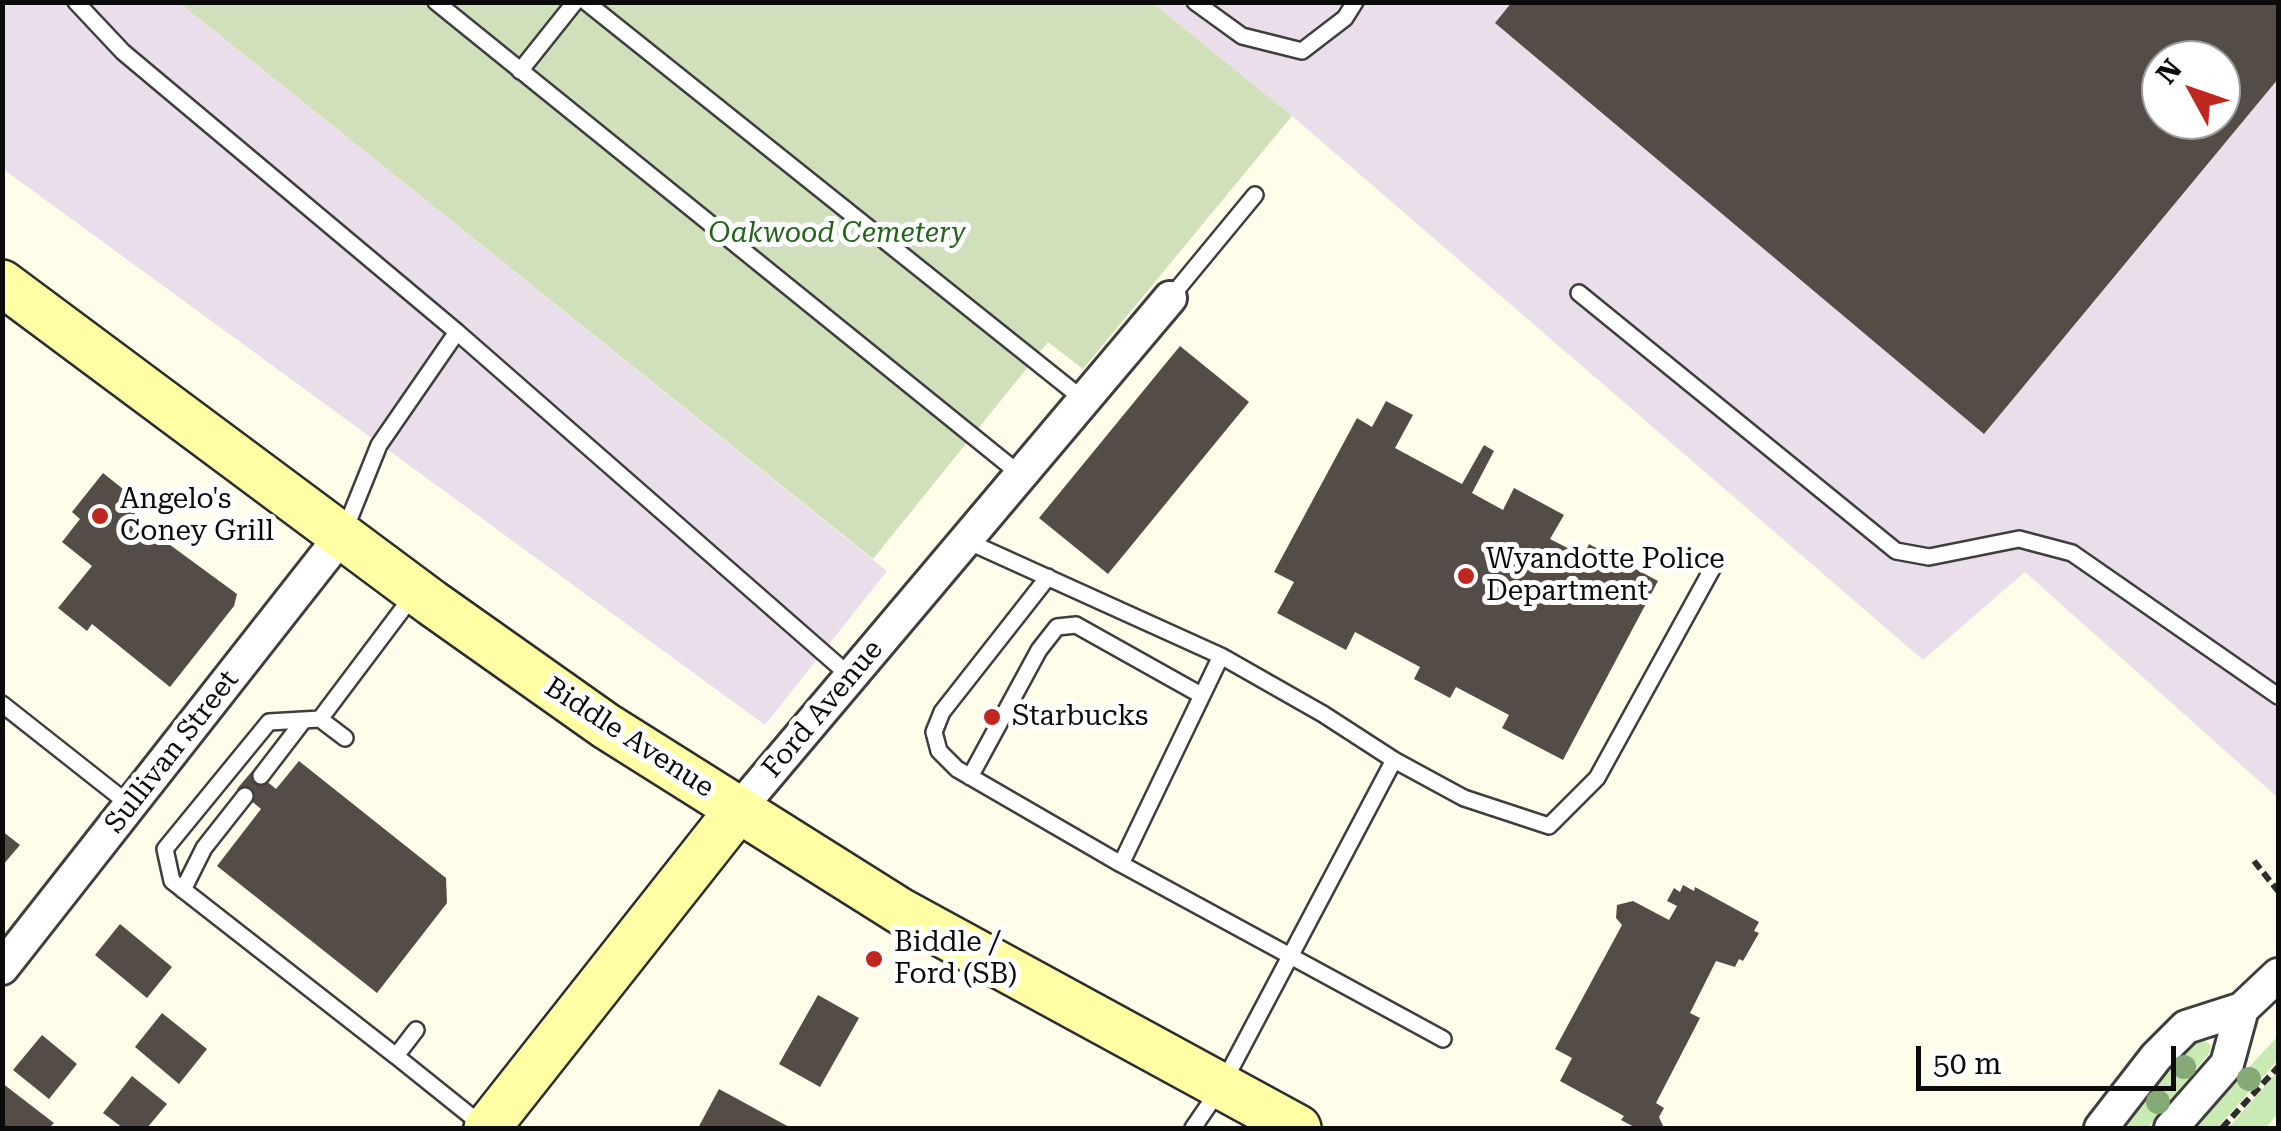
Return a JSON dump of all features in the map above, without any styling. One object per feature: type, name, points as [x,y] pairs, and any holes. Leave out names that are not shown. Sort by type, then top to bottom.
[{"type":"main road","name":"Biddle Avenue","points":[[2,284],[606,726],[900,911],[1298,1128]]},
{"type":"main road","name":"Ford Avenue","points":[[487,1128],[738,810]]},
{"type":"street","name":"Ford Avenue","points":[[738,810],[1170,298]]},
{"type":"street","name":"Sullivan Street","points":[[2,968],[342,536]]},
{"type":"street","points":[[2101,1128],[2156,1057],[2186,1027],[2242,1009],[2278,975]]},
{"type":"street","points":[[2171,1128],[2227,1064],[2242,1009]]},
{"type":"lane","points":[[76,2],[123,52],[457,332],[850,676]]},
{"type":"lane","points":[[436,2],[1021,475]]},
{"type":"lane","points":[[520,71],[575,2]]},
{"type":"lane","points":[[586,2],[1084,400]]},
{"type":"lane","points":[[1194,2],[1242,36],[1302,51],[1344,18],[1355,2]]},
{"type":"lane","points":[[1170,298],[1255,195]]},
{"type":"lane","points":[[1579,293],[1896,551],[1929,557],[2020,539],[2072,552],[2278,696]]},
{"type":"lane","points":[[342,536],[379,445],[457,332]]},
{"type":"lane","points":[[967,540],[1220,656],[1464,798],[1549,826],[1597,778],[1716,562]]},
{"type":"lane","points":[[1048,577],[942,712],[934,732],[939,752],[957,770],[1121,864],[1443,1040]]},
{"type":"lane","points":[[261,776],[312,720],[416,590]]},
{"type":"lane","points":[[970,777],[1038,650],[1057,626],[1076,625],[1201,695]]},
{"type":"lane","points":[[1121,864],[1220,656]]},
{"type":"lane","points":[[2,704],[130,805]]},
{"type":"lane","points":[[345,738],[312,720],[269,722],[164,848],[172,881],[487,1128]]},
{"type":"lane","points":[[1193,1128],[1222,1087],[1394,760]]},
{"type":"lane","points":[[183,890],[204,848],[245,796]]},
{"type":"lane","points":[[396,1056],[416,1030]]},
{"type":"path","points":[[2254,861],[2278,890]]},
{"type":"path","points":[[2222,1128],[2278,1068]]},
{"type":"shaded area","points":[[3,3],[180,3],[887,571],[765,725],[3,169]]},
{"type":"shaded area","points":[[1153,3],[2278,3],[2278,798],[2025,572],[1923,660],[1292,116]]},
{"type":"green space","name":"Oakwood Cemetery","points":[[180,3],[1153,3],[1292,116],[1083,369],[1048,342],[873,559]]},
{"type":"green space","points":[[2278,1036],[2278,1060],[2217,1128],[2192,1128]]},
{"type":"green space","points":[[2200,1038],[2211,1045],[2210,1052],[2148,1128],[2122,1128],[2193,1041]]},
{"type":"green space","points":[[2278,1071],[2278,1113],[2266,1128],[2228,1128]]},
{"type":"building","points":[[1512,2],[2278,2],[2278,79],[2241,124],[2241,40],[2141,40],[2141,140],[2227,140],[1984,434],[1495,23]]},
{"type":"building","points":[[1180,346],[1249,402],[1108,574],[1039,518]]},
{"type":"building","name":"Wyandotte Police Department","points":[[1386,401],[1413,415],[1395,448],[1462,484],[1484,445],[1494,451],[1472,493],[1503,510],[1514,488],[1564,515],[1550,539],[1583,556],[1589,544],[1658,581],[1563,760],[1502,728],[1509,715],[1456,687],[1450,698],[1414,679],[1420,667],[1355,632],[1346,650],[1277,613],[1294,582],[1274,572],[1357,418],[1372,427]]},
{"type":"building","points":[[103,473],[142,504],[132,517],[237,594],[234,606],[170,687],[92,624],[87,631],[58,608],[92,566],[62,542],[80,519],[72,512]]},
{"type":"building","points":[[299,761],[446,878],[447,903],[377,993],[217,866],[261,809],[237,789],[253,770],[276,789]]},
{"type":"building","points":[[2,831],[20,845],[2,866]]},
{"type":"building","points":[[1683,885],[1694,891],[1695,887],[1759,922],[1754,931],[1759,933],[1743,961],[1739,959],[1735,967],[1716,961],[1690,1013],[1700,1018],[1656,1103],[1664,1108],[1659,1117],[1664,1128],[1636,1128],[1621,1120],[1624,1116],[1560,1081],[1572,1058],[1555,1049],[1622,925],[1616,918],[1617,905],[1633,901],[1669,920],[1677,906],[1667,901],[1674,888],[1680,892]]},
{"type":"building","points":[[120,924],[172,967],[147,998],[95,955]]},
{"type":"building","points":[[818,995],[859,1018],[820,1087],[779,1064]]},
{"type":"building","points":[[162,1013],[207,1049],[179,1084],[135,1047]]},
{"type":"building","points":[[42,1035],[77,1064],[49,1099],[13,1070]]},
{"type":"building","points":[[132,1076],[167,1104],[147,1128],[123,1128],[103,1113]]},
{"type":"building","points":[[2,1083],[54,1123],[49,1128],[2,1128]]},
{"type":"building","points":[[719,1089],[791,1128],[698,1128]]},
{"type":"place","name":"Angelo's Coney Grill","points":[[100,516]]},
{"type":"place","name":"Wyandotte Police Department","points":[[1466,576]]},
{"type":"place","name":"Starbucks","points":[[992,717]]},
{"type":"place","name":"Biddle / Ford (SB)","points":[[874,959]]}]
